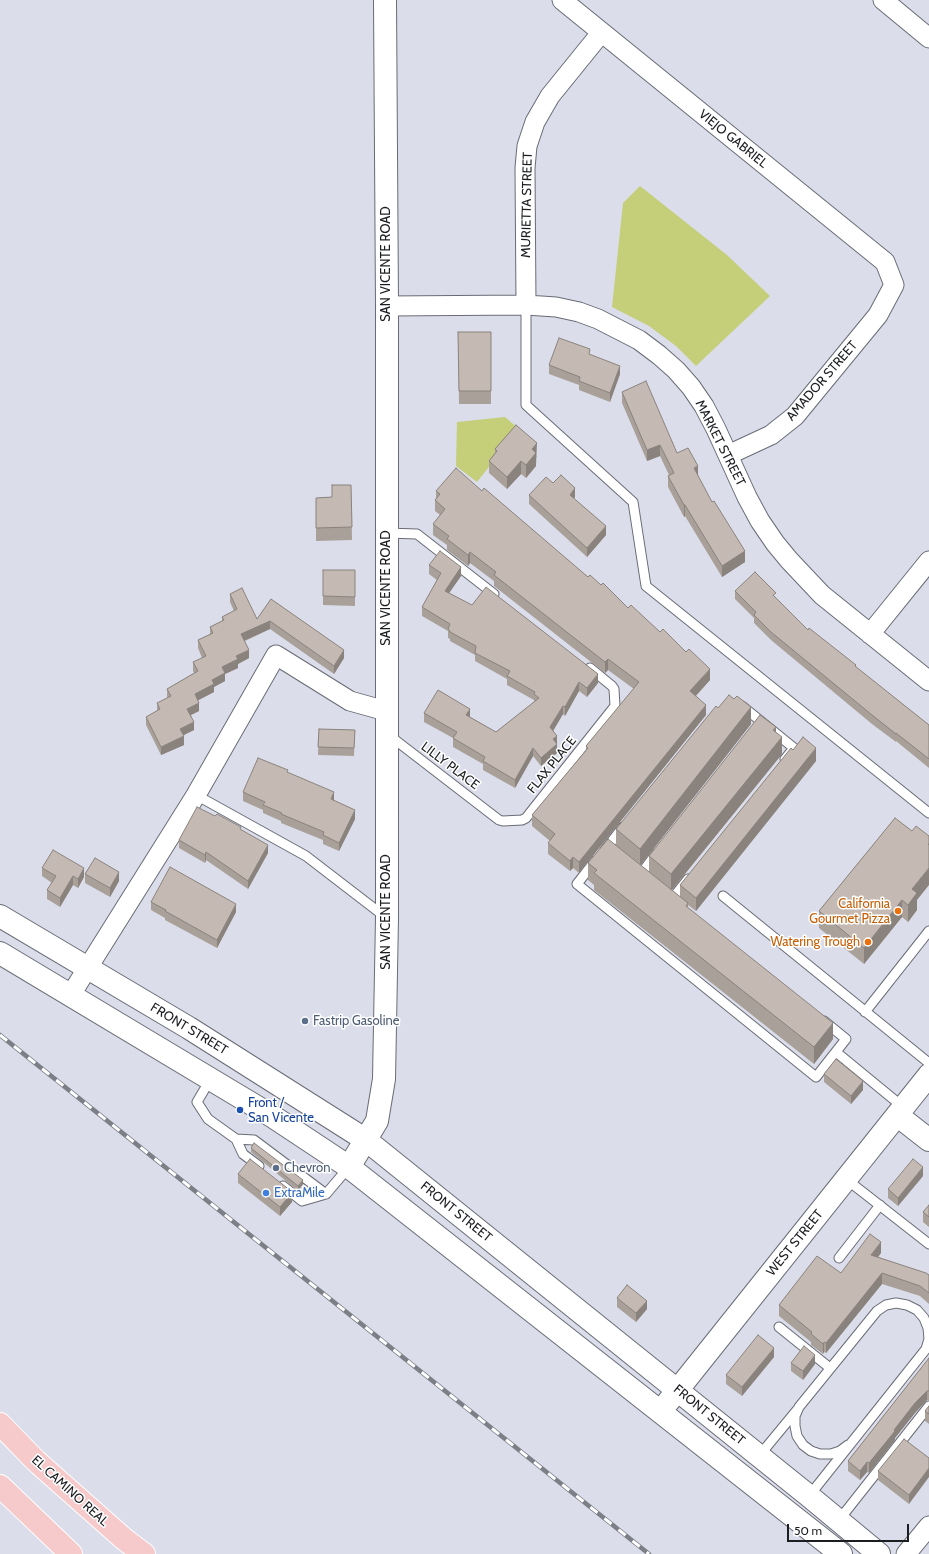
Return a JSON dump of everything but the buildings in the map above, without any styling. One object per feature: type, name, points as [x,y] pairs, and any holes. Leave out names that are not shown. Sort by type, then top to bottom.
[{"type":"highway","name":"EL CAMINO REAL","points":[[0,1424],[36,1461],[124,1539],[144,1554]]},
{"type":"highway","points":[[0,1486],[71,1554]]},
{"type":"main road","name":"SAN VICENTE ROAD","points":[[349,1167],[377,1121],[384,1079],[387,918],[387,306],[385,0]]},
{"type":"main road","name":"FRONT STREET","points":[[0,916],[189,1028],[366,1140],[880,1554]]},
{"type":"main road","name":"FRONT STREET","points":[[0,953],[272,1116],[349,1167],[841,1554]]},
{"type":"main road","name":"WEST STREET","points":[[661,1411],[929,1075]]},
{"type":"main road","points":[[900,1111],[929,1140]]},
{"type":"street","name":"VIEJO GABRIEL","points":[[562,0],[885,262],[894,285]]},
{"type":"street","points":[[883,0],[929,38]]},
{"type":"street","name":"MURIETTA STREET","points":[[526,305],[525,168],[527,146],[534,122],[550,96],[602,32]]},
{"type":"street","name":"AMADOR STREET","points":[[728,455],[771,435],[795,416],[878,315],[894,285]]},
{"type":"street","name":"MARKET STREET","points":[[387,306],[526,305],[556,307],[598,318],[626,332],[659,355],[676,370],[691,387],[704,406],[747,497],[775,543],[799,572],[822,595],[929,681]]},
{"type":"street","points":[[870,634],[929,561]]},
{"type":"street","points":[[70,996],[196,795],[276,655],[350,701],[386,711]]},
{"type":"street","points":[[906,1554],[929,1526]]},
{"type":"lane","points":[[526,305],[526,405],[633,502],[646,586],[929,813]]},
{"type":"lane","points":[[387,533],[417,534],[498,598]]},
{"type":"lane","name":"FLAX PLACE","points":[[499,820],[503,822],[522,820],[526,818],[615,706],[614,689],[612,686],[580,661]]},
{"type":"lane","points":[[735,700],[759,724],[794,748],[780,766]]},
{"type":"lane","name":"LILLY PLACE","points":[[386,733],[499,820]]},
{"type":"lane","points":[[196,795],[306,856],[387,918]]},
{"type":"lane","points":[[627,823],[610,849],[576,884],[816,1077],[846,1039],[815,1014]]},
{"type":"lane","points":[[641,874],[660,849]]},
{"type":"lane","points":[[661,890],[675,901],[691,875]]},
{"type":"lane","points":[[722,896],[929,1063]]},
{"type":"lane","points":[[865,1012],[929,931]]},
{"type":"lane","points":[[836,1052],[900,1111]]},
{"type":"lane","points":[[210,1080],[197,1102],[208,1119],[236,1139],[243,1154],[267,1173]]},
{"type":"lane","points":[[236,1139],[254,1140],[326,1194]]},
{"type":"lane","points":[[278,1182],[302,1201],[326,1194],[349,1167]]},
{"type":"lane","points":[[846,1179],[929,1244]]},
{"type":"lane","points":[[839,1258],[880,1205]]},
{"type":"lane","points":[[759,1456],[877,1311],[886,1305],[896,1303],[907,1305],[917,1310],[924,1318],[928,1328],[929,1339],[926,1349],[809,1496]]},
{"type":"lane","points":[[779,1327],[830,1368]]},
{"type":"lane","points":[[839,1520],[929,1406]]},
{"type":"lane","points":[[799,1407],[795,1416],[794,1426],[797,1436],[803,1445],[811,1451],[820,1454],[831,1454],[848,1446]]},
{"type":"green space","points":[[640,186],[727,255],[770,296],[696,366],[676,346],[649,326],[612,307],[623,203]]},
{"type":"green space","points":[[505,417],[519,429],[477,482],[456,466],[457,422]]},
{"type":"railway","points":[[0,1035],[649,1554]]},
{"type":"place","name":"California Gourmet Pizza","points":[[898,911]]},
{"type":"place","name":"Watering Trough","points":[[868,942]]},
{"type":"place","name":"Fastrip Gasoline","points":[[305,1021]]},
{"type":"place","name":"Front / San Vicente","points":[[240,1110]]},
{"type":"place","name":"Chevron","points":[[276,1168]]},
{"type":"place","name":"ExtraMile","points":[[266,1193]]}]
